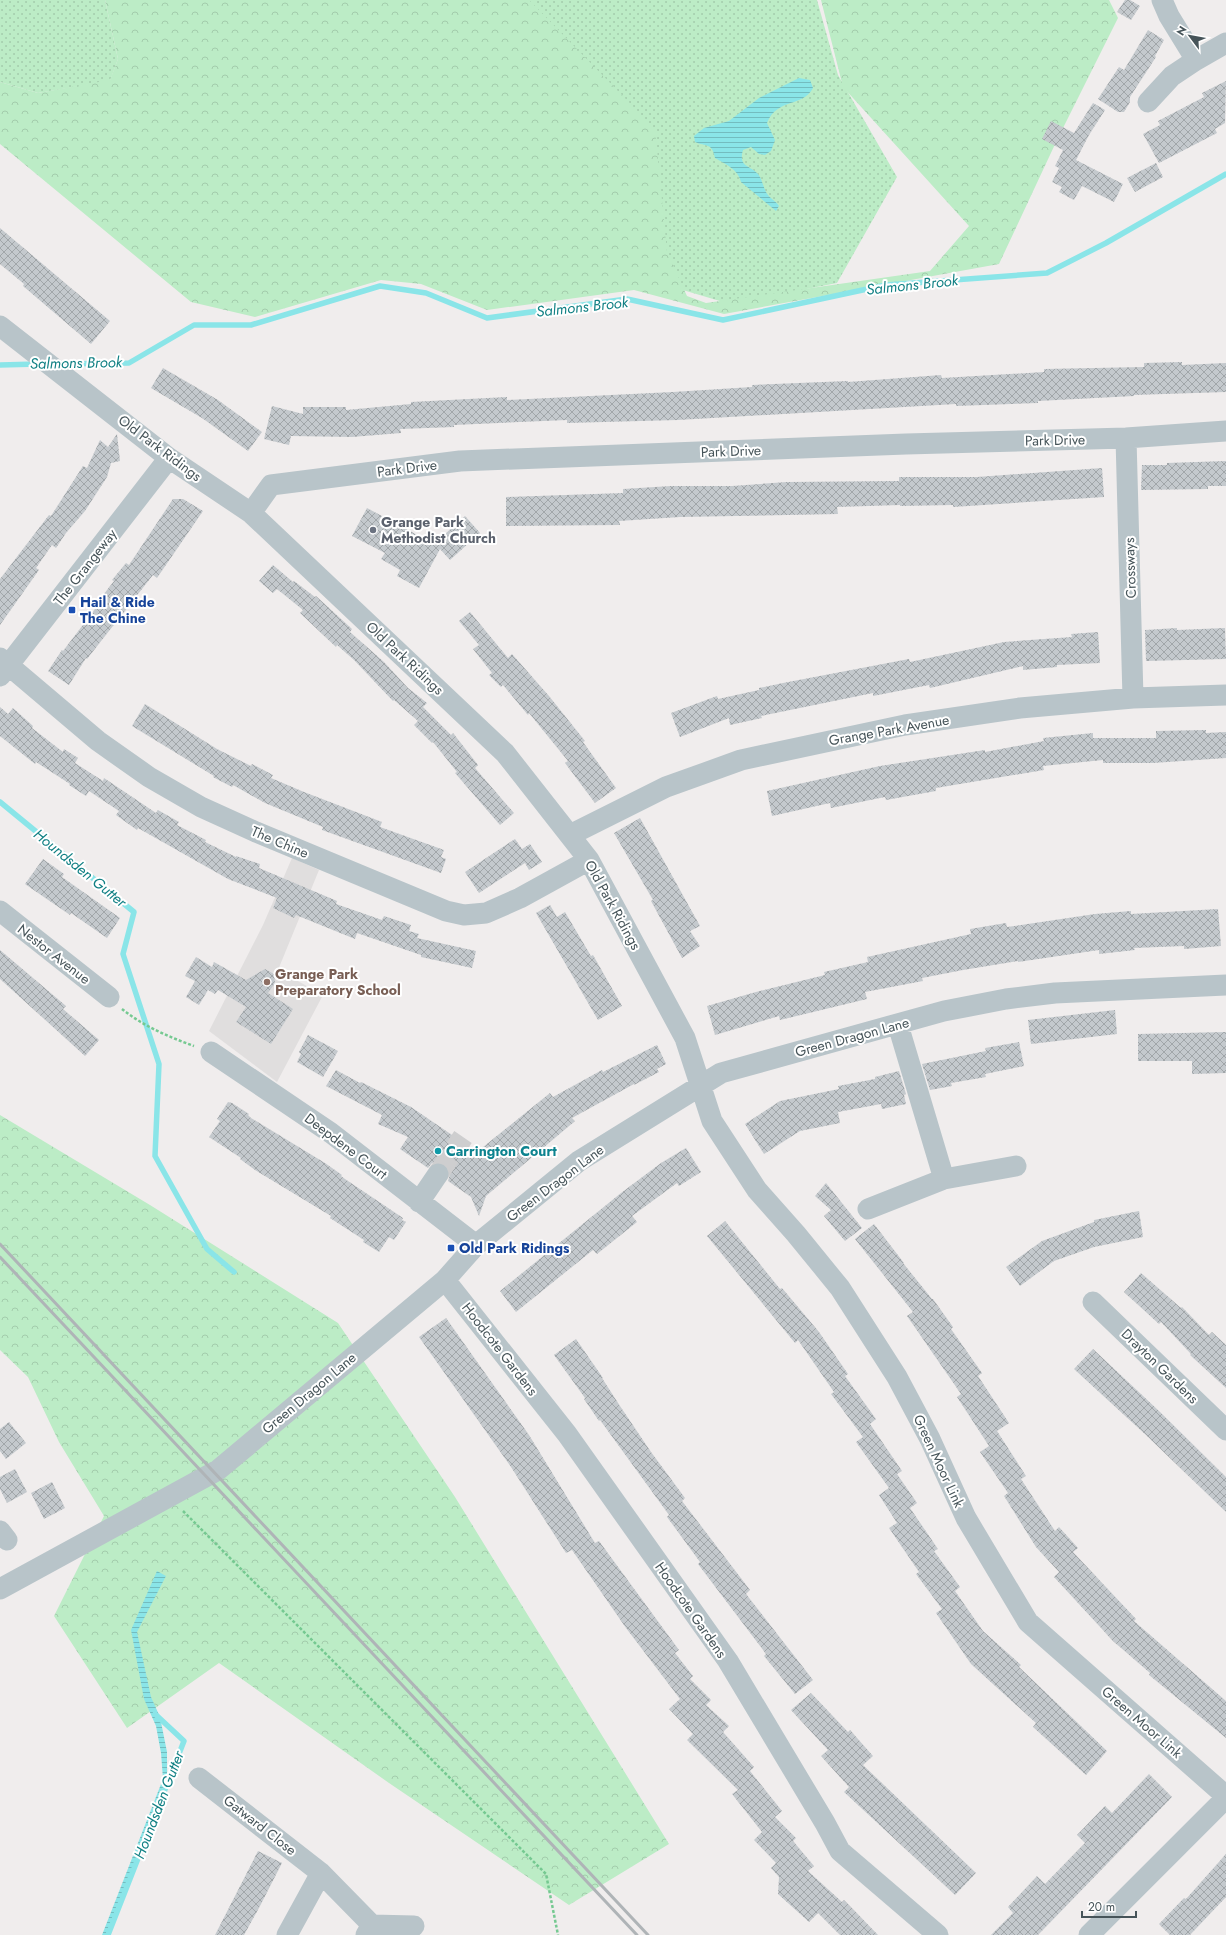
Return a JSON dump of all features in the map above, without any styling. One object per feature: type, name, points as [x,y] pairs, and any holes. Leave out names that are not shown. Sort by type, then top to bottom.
[{"type":"street","points":[[1162,0],[1169,16],[1196,60]]},
{"type":"street","points":[[1148,102],[1172,76],[1226,43]]},
{"type":"street","name":"Old Park Ridings","points":[[0,326],[169,458],[244,509],[505,753],[589,860],[685,1038],[700,1085]]},
{"type":"street","name":"Park Drive","points":[[244,509],[271,485],[460,461],[906,444],[1126,438],[1226,431]]},
{"type":"street","name":"Crossways","points":[[1126,438],[1133,698]]},
{"type":"street","name":"The Grangeway","points":[[3,666],[169,458]]},
{"type":"street","name":"The Chine","points":[[3,666],[98,741],[149,777],[201,807],[256,832],[446,911],[464,915],[486,913],[520,898],[589,860]]},
{"type":"street","name":"Grange Park Avenue","points":[[570,835],[666,787],[741,760],[905,725],[1020,708],[1133,698],[1226,694]]},
{"type":"street","name":"Nestor Avenue","points":[[0,911],[109,997]]},
{"type":"street","name":"Green Dragon Lane","points":[[0,1589],[218,1470],[445,1280],[476,1245],[579,1161],[721,1073],[952,1010],[1006,999],[1056,993],[1226,986]]},
{"type":"street","points":[[898,1025],[944,1179]]},
{"type":"street","name":"Deepdene Court","points":[[211,1052],[331,1133],[476,1245]]},
{"type":"street","name":"Green Moor Link","points":[[700,1085],[712,1121],[731,1153],[757,1190],[796,1234],[840,1288],[897,1377],[930,1439],[966,1518],[1028,1622],[1226,1797]]},
{"type":"street","points":[[868,1209],[944,1179],[1016,1166]]},
{"type":"street","points":[[419,1202],[438,1174]]},
{"type":"street","name":"Hoodcote Gardens","points":[[445,1280],[567,1434],[728,1661],[825,1823],[840,1851],[938,1935]]},
{"type":"street","name":"Drayton Gardens","points":[[1094,1302],[1226,1430]]},
{"type":"street","name":"Gatward Close","points":[[199,1778],[321,1873],[369,1930]]},
{"type":"street","points":[[1089,1935],[1226,1797]]},
{"type":"street","points":[[287,1935],[321,1873]]},
{"type":"street","points":[[369,1930],[414,1926]]},
{"type":"path","points":[[132,1017],[171,1038],[211,1052]]},
{"type":"path","points":[[168,1496],[546,1874],[558,1935]]},
{"type":"shaded area","name":"Grange Park Preparatory School","points":[[292,858],[319,870],[278,970],[323,995],[277,1082],[209,1031],[263,925]]},
{"type":"green space","points":[[0,0],[105,0],[118,59],[110,81],[38,93],[0,82]]},
{"type":"green space","points":[[105,0],[529,0],[655,129],[667,252],[687,296],[706,303],[930,271],[969,226],[843,87],[821,0],[1109,0],[1118,18],[1057,140],[999,264],[724,314],[634,290],[487,310],[421,284],[381,280],[255,317],[191,302],[0,144],[0,82],[38,93],[110,80],[118,59]]},
{"type":"green space","points":[[515,0],[817,0],[838,75],[897,177],[837,283],[730,304],[649,280]]},
{"type":"green space","points":[[0,1115],[150,1205],[338,1323],[455,1497],[669,1844],[569,1905],[389,1783],[219,1663],[127,1728],[54,1616],[104,1516],[59,1442],[28,1377],[0,1350]]},
{"type":"water","points":[[799,78],[810,80],[813,88],[803,98],[777,109],[772,115],[767,123],[775,140],[771,151],[765,155],[759,154],[751,147],[743,150],[743,163],[758,174],[766,193],[779,206],[776,211],[741,182],[734,170],[715,158],[710,147],[695,142],[694,136],[704,128],[729,121],[759,98]]},
{"type":"water","points":[[157,1571],[166,1576],[137,1632],[151,1697],[160,1717],[167,1752],[167,1777],[107,1935],[102,1935],[163,1779],[161,1753],[156,1726],[144,1699],[131,1630]]},
{"type":"building","points":[[1125,0],[1130,0],[1140,6],[1131,20],[1117,12]]},
{"type":"building","points":[[1148,30],[1164,40],[1155,56],[1156,57],[1130,97],[1130,102],[1124,112],[1118,112],[1098,99],[1119,67],[1124,70]]},
{"type":"building","points":[[1226,81],[1225,123],[1215,129],[1217,133],[1159,163],[1143,134],[1160,125],[1158,121],[1204,97],[1202,93]]},
{"type":"building","points":[[1093,103],[1105,110],[1089,135],[1076,160],[1123,184],[1114,202],[1082,186],[1074,200],[1059,192],[1062,187],[1052,182],[1059,168],[1055,166],[1063,150],[1042,139],[1051,121],[1074,133]]},
{"type":"building","points":[[1156,163],[1163,177],[1135,192],[1127,178]]},
{"type":"building","points":[[0,228],[110,321],[91,344],[23,286],[24,284],[0,264]]},
{"type":"building","points":[[1182,362],[1182,365],[1226,363],[1226,392],[1134,395],[1038,401],[1038,403],[956,406],[956,404],[678,420],[567,423],[567,420],[454,425],[454,427],[400,429],[401,433],[352,437],[291,436],[289,445],[264,439],[272,406],[303,414],[303,407],[346,407],[346,410],[411,404],[411,402],[507,397],[507,400],[673,392],[752,387],[752,385],[848,382],[941,375],[942,378],[1044,372],[1044,369],[1144,367],[1144,363]]},
{"type":"building","points":[[163,368],[218,400],[262,432],[248,451],[202,418],[151,388]]},
{"type":"building","points":[[117,434],[120,461],[111,463],[107,477],[85,511],[66,533],[56,548],[52,545],[36,568],[39,570],[0,625],[0,579],[49,515],[51,516],[83,466],[87,468],[100,440],[108,447]]},
{"type":"building","points":[[1226,461],[1226,486],[1208,486],[1208,489],[1141,490],[1142,465]]},
{"type":"building","points":[[1102,468],[1104,497],[953,507],[953,505],[900,505],[837,507],[838,514],[680,517],[619,521],[620,525],[506,526],[506,497],[623,493],[623,489],[671,486],[732,486],[787,482],[899,481],[899,477],[977,477]]},
{"type":"building","points":[[173,499],[183,499],[203,511],[157,578],[153,575],[87,659],[86,658],[69,685],[48,671],[62,650],[63,651],[102,600],[100,599],[114,581],[112,580],[126,563],[129,565]]},
{"type":"building","points":[[367,508],[436,545],[435,543],[465,516],[480,533],[450,560],[440,549],[419,588],[397,576],[400,570],[381,559],[385,553],[352,536]]},
{"type":"building","points":[[273,565],[293,582],[294,581],[315,597],[316,596],[352,629],[350,632],[384,662],[408,688],[427,703],[423,707],[451,735],[453,733],[478,765],[475,768],[514,813],[500,825],[455,773],[457,772],[433,742],[432,743],[414,725],[418,721],[394,700],[393,701],[354,660],[337,645],[336,647],[300,613],[303,610],[277,589],[273,593],[259,581]]},
{"type":"building","points":[[470,612],[508,658],[512,654],[549,696],[585,741],[583,742],[616,788],[595,803],[565,763],[568,761],[529,713],[528,715],[503,685],[501,687],[489,675],[492,673],[473,649],[479,645],[459,621]]},
{"type":"building","points":[[1177,628],[1177,630],[1225,628],[1226,659],[1146,661],[1145,630]]},
{"type":"building","points":[[1098,632],[1100,663],[1057,665],[1057,667],[1023,670],[1023,666],[930,688],[929,685],[873,696],[873,693],[761,716],[762,718],[730,725],[729,718],[680,737],[671,713],[717,696],[718,699],[759,690],[759,688],[909,659],[910,662],[1004,642],[1072,637],[1071,634]]},
{"type":"building","points":[[145,704],[217,749],[273,775],[271,778],[382,822],[380,827],[444,850],[441,857],[446,859],[441,873],[322,830],[323,827],[265,803],[233,785],[232,787],[213,777],[214,776],[132,726]]},
{"type":"building","points":[[0,707],[8,714],[13,708],[33,726],[32,728],[63,752],[64,749],[78,758],[75,763],[103,781],[104,778],[156,813],[158,810],[179,822],[177,825],[206,840],[205,842],[236,857],[260,864],[259,868],[337,901],[336,904],[382,920],[384,916],[411,925],[409,931],[419,934],[417,938],[476,951],[472,968],[421,957],[421,955],[357,933],[355,939],[296,915],[294,918],[273,908],[277,898],[228,879],[138,828],[137,830],[116,815],[119,811],[89,791],[86,796],[36,762],[35,764],[0,736]]},
{"type":"building","points":[[1206,730],[1206,733],[1226,732],[1226,758],[1153,763],[1103,763],[1103,760],[1043,766],[1044,770],[936,788],[936,791],[886,800],[885,797],[831,808],[830,803],[772,816],[767,791],[880,766],[985,750],[985,752],[1044,741],[1043,738],[1093,733],[1093,738],[1156,738],[1156,731]]},
{"type":"building","points":[[640,818],[700,926],[690,931],[700,946],[682,958],[651,901],[653,900],[614,833]]},
{"type":"building","points":[[515,839],[522,849],[530,844],[542,862],[529,870],[525,863],[479,893],[465,872]]},
{"type":"building","points":[[43,859],[64,874],[62,877],[120,918],[107,938],[25,884]]},
{"type":"building","points":[[550,905],[557,917],[565,912],[591,956],[593,955],[622,1006],[598,1020],[536,913]]},
{"type":"building","points":[[1218,909],[1221,946],[1184,949],[1184,946],[1134,948],[1135,950],[1099,954],[1099,950],[963,970],[922,978],[923,981],[865,992],[867,999],[780,1020],[779,1016],[715,1035],[707,1006],[825,975],[824,972],[868,962],[867,957],[971,934],[970,929],[1006,923],[1007,927],[1095,914],[1131,911],[1131,914]]},
{"type":"building","points":[[0,950],[66,1006],[63,1009],[99,1040],[85,1056],[0,979]]},
{"type":"building","points":[[196,957],[212,967],[214,962],[246,980],[265,969],[274,974],[275,983],[268,993],[293,1009],[271,1044],[236,1022],[246,1007],[218,990],[215,994],[208,990],[199,1005],[186,997],[195,981],[185,976]]},
{"type":"building","points":[[1115,1010],[1117,1034],[1031,1044],[1028,1020]]},
{"type":"building","points":[[1226,1032],[1226,1073],[1192,1074],[1192,1061],[1138,1061],[1138,1034]]},
{"type":"building","points":[[308,1035],[338,1051],[323,1077],[297,1062],[301,1054],[299,1052]]},
{"type":"building","points":[[1019,1042],[1024,1066],[985,1074],[986,1077],[951,1083],[952,1086],[930,1090],[922,1064],[986,1051],[985,1048]]},
{"type":"building","points":[[657,1045],[666,1064],[657,1069],[659,1072],[572,1118],[575,1121],[486,1196],[479,1216],[471,1197],[448,1181],[450,1174],[449,1169],[445,1164],[438,1162],[432,1163],[428,1168],[400,1149],[408,1137],[378,1124],[382,1115],[326,1086],[336,1070],[411,1107],[477,1152],[550,1093],[553,1097],[602,1070],[603,1072]]},
{"type":"building","points":[[899,1071],[906,1094],[904,1095],[906,1104],[882,1109],[881,1104],[838,1112],[840,1123],[800,1131],[764,1154],[745,1124],[780,1101],[839,1089],[838,1086],[875,1079],[875,1077]]},
{"type":"building","points":[[228,1102],[249,1114],[248,1115],[251,1118],[325,1163],[342,1175],[341,1176],[345,1179],[403,1218],[402,1220],[406,1222],[394,1240],[389,1237],[379,1252],[363,1242],[364,1240],[330,1218],[331,1216],[255,1170],[240,1159],[241,1158],[209,1137],[220,1121],[217,1119]]},
{"type":"building","points":[[686,1148],[701,1172],[679,1186],[677,1183],[632,1216],[637,1222],[597,1254],[593,1250],[516,1312],[500,1291],[621,1193],[661,1163]]},
{"type":"building","points":[[826,1183],[862,1228],[845,1241],[824,1216],[831,1210],[815,1196]]},
{"type":"building","points":[[1139,1211],[1143,1237],[1094,1247],[1054,1261],[1020,1286],[1006,1267],[1042,1241],[1094,1222],[1094,1220]]},
{"type":"building","points":[[725,1221],[780,1289],[782,1288],[819,1332],[848,1374],[845,1376],[876,1419],[870,1424],[902,1471],[897,1474],[917,1503],[910,1508],[938,1549],[934,1551],[960,1587],[955,1591],[983,1631],[1021,1665],[1019,1667],[1107,1751],[1086,1775],[1033,1727],[1036,1723],[971,1664],[936,1613],[942,1609],[916,1574],[919,1572],[889,1528],[897,1523],[879,1495],[889,1488],[856,1442],[863,1437],[831,1394],[834,1392],[798,1340],[795,1343],[707,1236]]},
{"type":"building","points":[[874,1224],[903,1263],[933,1299],[953,1327],[951,1329],[982,1373],[978,1376],[1009,1423],[997,1431],[1026,1476],[1021,1479],[1055,1531],[1059,1527],[1078,1548],[1073,1552],[1136,1619],[1134,1621],[1226,1701],[1226,1738],[1149,1675],[1150,1673],[1113,1641],[1054,1577],[1059,1572],[1036,1547],[1004,1496],[1008,1493],[980,1452],[989,1446],[957,1397],[961,1394],[907,1316],[913,1312],[855,1239]]},
{"type":"building","points":[[1141,1273],[1181,1308],[1182,1307],[1209,1335],[1212,1332],[1226,1345],[1226,1388],[1190,1355],[1191,1354],[1161,1322],[1159,1324],[1124,1292]]},
{"type":"building","points":[[446,1318],[529,1435],[595,1543],[599,1541],[679,1650],[675,1653],[693,1676],[690,1679],[711,1700],[706,1705],[729,1726],[723,1732],[754,1767],[750,1771],[782,1811],[775,1817],[796,1838],[793,1841],[814,1866],[808,1871],[842,1902],[844,1900],[878,1935],[840,1935],[818,1913],[809,1922],[778,1894],[779,1877],[771,1868],[776,1863],[754,1840],[762,1832],[732,1794],[738,1790],[687,1740],[693,1734],[669,1709],[680,1699],[626,1628],[572,1550],[566,1553],[511,1467],[419,1337]]},
{"type":"building","points":[[576,1339],[651,1452],[685,1498],[682,1501],[750,1590],[746,1594],[813,1680],[795,1694],[764,1656],[766,1654],[698,1564],[700,1562],[667,1517],[669,1515],[600,1420],[599,1421],[584,1399],[585,1398],[554,1355]]},
{"type":"building","points":[[1093,1349],[1226,1477],[1226,1512],[1147,1436],[1074,1369]]},
{"type":"building","points":[[9,1422],[26,1443],[6,1459],[0,1451],[0,1429]]},
{"type":"building","points":[[15,1469],[27,1492],[7,1503],[0,1489],[0,1477]]},
{"type":"building","points":[[52,1482],[65,1508],[44,1519],[31,1493]]},
{"type":"building","points":[[811,1693],[848,1732],[850,1730],[873,1756],[863,1765],[976,1873],[955,1895],[844,1792],[849,1787],[821,1756],[828,1750],[791,1710]]},
{"type":"building","points":[[1149,1774],[1172,1797],[1038,1935],[991,1935],[1013,1913],[1008,1907],[1037,1876],[1045,1884],[1085,1843],[1077,1835],[1105,1806],[1112,1813]]},
{"type":"building","points":[[258,1851],[282,1863],[260,1906],[244,1935],[215,1935]]},
{"type":"building","points":[[1226,1854],[1226,1897],[1190,1935],[1170,1935],[1159,1924],[1184,1898],[1186,1899]]},
{"type":"waterway","name":"Salmons Brook","points":[[58,364],[129,363],[194,325],[251,325],[380,286],[426,293],[487,318],[627,299],[723,320],[886,285],[1047,273],[1106,243],[1226,174]]},
{"type":"waterway","name":"Salmons Brook","points":[[0,365],[38,364]]},
{"type":"waterway","name":"Houndsden Gutter","points":[[0,802],[134,912],[123,954],[159,1064],[155,1156],[207,1249],[234,1272]]},
{"type":"waterway","name":"Houndsden Gutter","points":[[108,1935],[184,1741],[155,1714]]},
{"type":"tunnel","points":[[438,1174],[463,1137]]},
{"type":"railway","points":[[0,1244],[648,1935]]},
{"type":"railway","points":[[0,1257],[637,1935]]},
{"type":"place","name":"Grange Park Methodist Church","points":[[373,530]]},
{"type":"place","name":"Hail & Ride The Chine","points":[[72,610]]},
{"type":"place","name":"Grange Park Preparatory School","points":[[267,982]]},
{"type":"place","name":"Carrington Court","points":[[438,1151]]},
{"type":"place","name":"Old Park Ridings","points":[[451,1248]]}]
